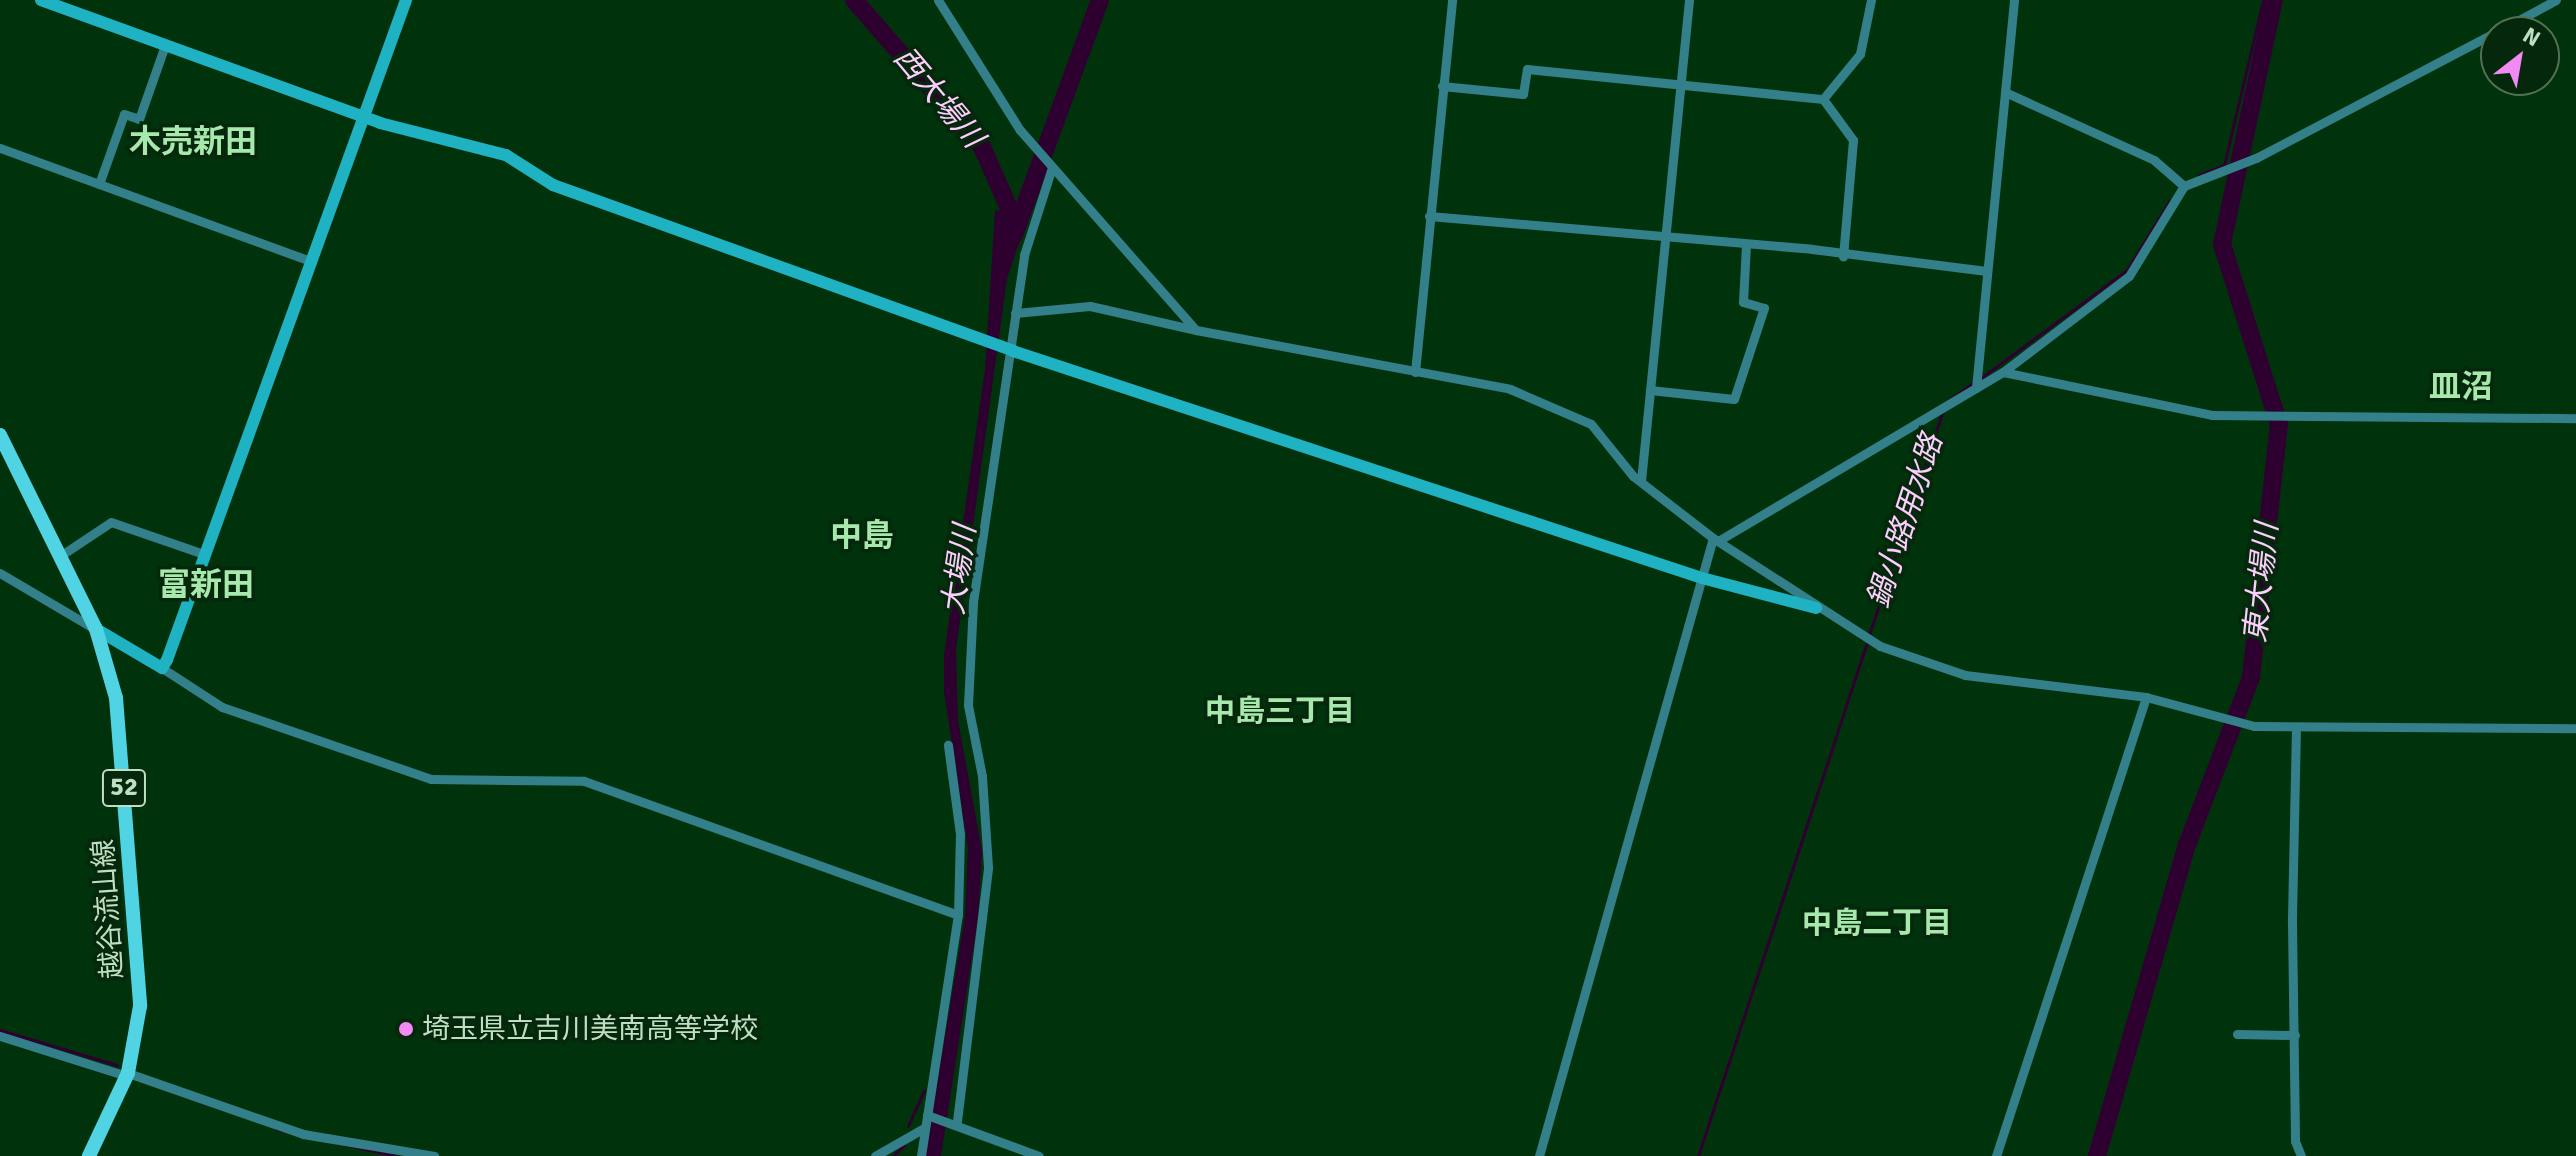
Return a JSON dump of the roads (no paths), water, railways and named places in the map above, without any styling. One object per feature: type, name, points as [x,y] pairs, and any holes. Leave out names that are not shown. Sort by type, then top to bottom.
[{"type":"main road","name":"越谷流山線","points":[[0,435],[96,629],[116,698],[140,1006],[127,1074],[89,1156]]},
{"type":"street","points":[[41,0],[364,117],[506,155],[553,185],[1010,350],[1702,578],[1816,608]]},
{"type":"street","points":[[162,668],[406,0]]},
{"type":"street","points":[[938,0],[999,103],[1196,330]]},
{"type":"street","points":[[1415,372],[1442,86],[1453,30],[1452,0]]},
{"type":"street","points":[[1641,481],[1689,0]]},
{"type":"street","points":[[1823,99],[1860,54],[1871,0]]},
{"type":"street","points":[[1976,388],[2014,0]]},
{"type":"street","points":[[2526,16],[2556,0]]},
{"type":"street","points":[[1539,1156],[1702,578],[1716,539],[2003,372],[2129,276],[2184,186],[2243,163],[2480,40]]},
{"type":"street","points":[[99,184],[124,114],[139,119],[165,45]]},
{"type":"street","points":[[1442,86],[1523,94],[1527,69],[1823,99],[1853,140],[1843,257]]},
{"type":"street","points":[[2005,92],[2154,160],[2184,186]]},
{"type":"street","points":[[0,148],[311,261]]},
{"type":"street","points":[[955,1120],[988,867],[968,659],[1024,255],[1052,167]]},
{"type":"street","points":[[1429,216],[1746,244],[1987,271]]},
{"type":"street","points":[[1650,390],[1734,399],[1764,308],[1743,302],[1746,244]]},
{"type":"street","points":[[1015,313],[1090,306],[1196,330],[1510,389],[1591,424],[1641,481],[1716,539],[1816,608],[1880,646],[1965,675],[2146,697],[2245,725],[2576,728]]},
{"type":"street","points":[[2003,372],[2212,415],[2576,418]]},
{"type":"street","points":[[60,556],[111,522],[204,554]]},
{"type":"street","points":[[0,573],[222,707],[431,779],[584,781],[958,915]]},
{"type":"street","points":[[1996,1156],[2146,697]]},
{"type":"street","points":[[2296,727],[2295,1141],[2301,1156]]},
{"type":"street","points":[[921,1156],[958,915],[960,834],[948,745]]},
{"type":"street","points":[[2237,1034],[2295,1035]]},
{"type":"street","points":[[0,1036],[127,1074],[303,1134],[434,1156]]},
{"type":"street","points":[[929,1115],[955,1120],[1039,1156]]},
{"type":"street","points":[[875,1156],[924,1128]]},
{"type":"water","points":[[995,210],[1029,213],[1007,279],[956,650],[958,720],[982,851],[978,918],[941,1156],[925,1156],[965,916],[968,848],[944,692],[944,655],[985,369]]},
{"type":"waterway","name":"西大場川","points":[[854,0],[982,147],[1016,224],[1013,233]]},
{"type":"waterway","name":"大場川","points":[[1014,235],[1100,0]]},
{"type":"waterway","name":"鍋小路用水路","points":[[2199,175],[2224,165],[2263,0]]},
{"type":"waterway","name":"東大場川","points":[[2097,1156],[2187,845],[2251,677],[2279,425],[2222,244],[2274,0]]},
{"type":"waterway","name":"鍋小路用水路","points":[[1981,378],[2127,270],[2170,200]]},
{"type":"waterway","name":"鍋小路用水路","points":[[1945,403],[1974,382]]},
{"type":"waterway","name":"鍋小路用水路","points":[[1869,635],[1943,410]]},
{"type":"waterway","name":"鍋小路用水路","points":[[1698,1156],[1867,642]]},
{"type":"waterway","points":[[0,1030],[117,1065]]},
{"type":"waterway","points":[[908,1126],[924,1090]]},
{"type":"waterway","points":[[276,1129],[396,1156]]},
{"type":"waterway","points":[[893,1156],[904,1145]]},
{"type":"place","name":"埼玉県立吉川美南高等学校","points":[[406,1029]]},
{"type":"district","name":"木売新田","points":[[193,142]]},
{"type":"district","name":"皿沼","points":[[2461,387]]},
{"type":"district","name":"中島","points":[[862,536]]},
{"type":"district","name":"富新田","points":[[206,585]]},
{"type":"district","name":"中島三丁目","points":[[1280,712]]},
{"type":"district","name":"中島二丁目","points":[[1877,924]]}]
